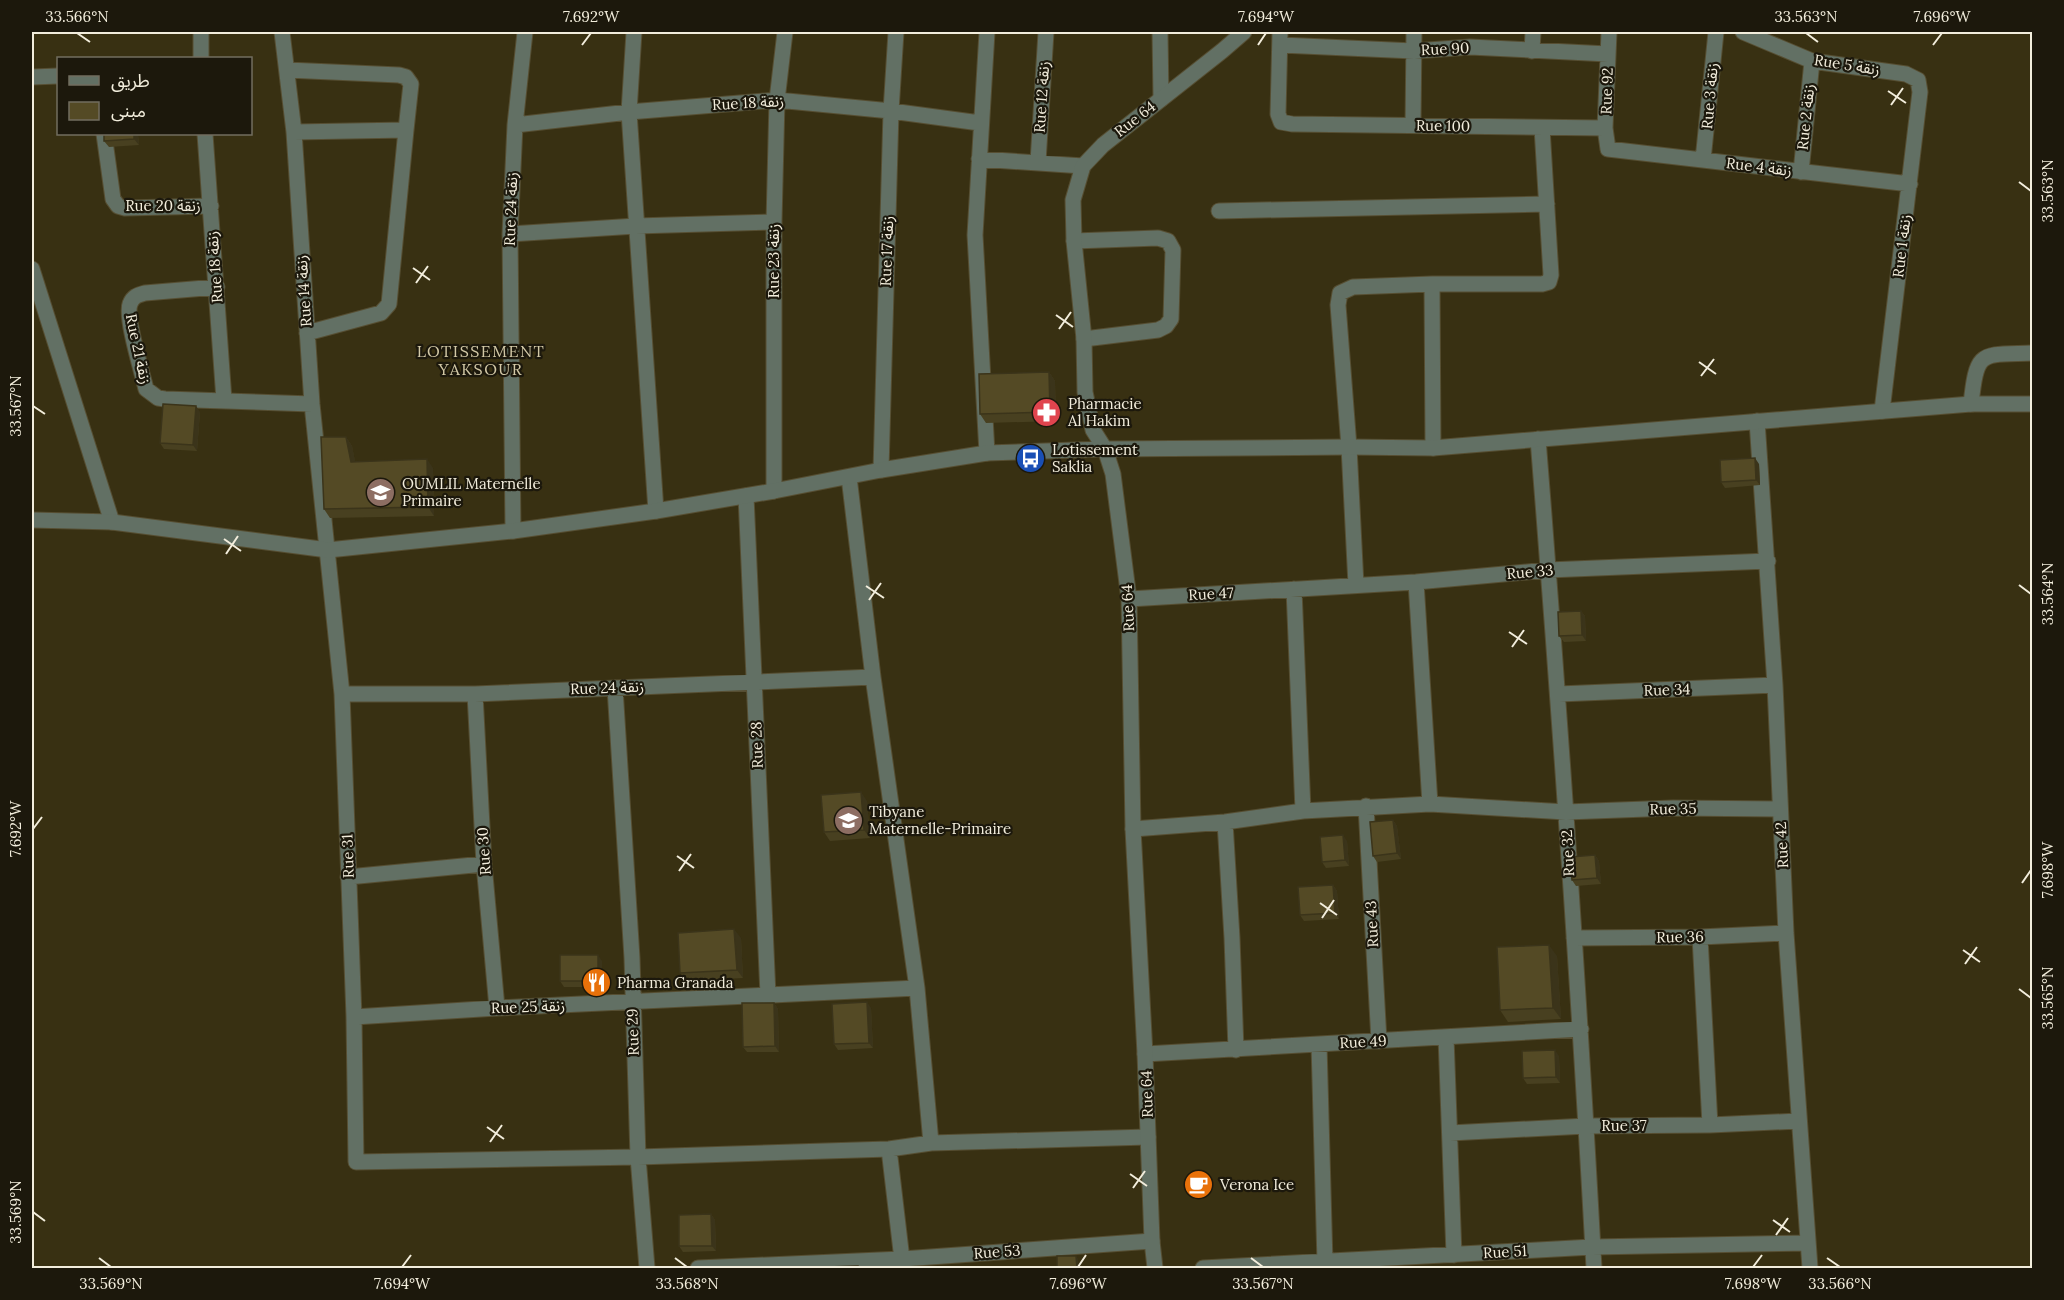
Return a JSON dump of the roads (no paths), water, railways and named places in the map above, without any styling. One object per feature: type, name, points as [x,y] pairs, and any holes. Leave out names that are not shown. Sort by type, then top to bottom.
[{"type":"street","points":[[201,32],[201,57]]},
{"type":"street","name":"Rue 14 زنقة","points":[[282,32],[294,132],[312,404],[328,550]]},
{"type":"street","name":"Rue 24 زنقة","points":[[513,531],[510,234],[515,125],[525,32]]},
{"type":"street","points":[[634,32],[628,112],[656,511]]},
{"type":"street","name":"Rue 23 زنقة","points":[[774,491],[774,222],[777,100],[785,32]]},
{"type":"street","name":"Rue 17 زنقة","points":[[881,470],[891,111],[897,32]]},
{"type":"street","points":[[987,32],[975,235],[987,453]]},
{"type":"street","name":"Rue 12 زنقة","points":[[1038,162],[1046,32]]},
{"type":"street","points":[[1160,32],[1161,99]]},
{"type":"street","name":"Rue 64","points":[[1155,1269],[1133,829],[1129,598],[1113,474],[1105,449],[1093,430],[1085,392],[1084,339],[1074,241],[1073,200],[1083,166],[1116,134],[1244,32]]},
{"type":"street","points":[[1413,126],[1414,32]]},
{"type":"street","points":[[1532,51],[1533,32]]},
{"type":"street","name":"Rue 92","points":[[1608,149],[1605,128],[1609,32]]},
{"type":"street","name":"Rue 3 زنقة","points":[[1703,160],[1716,32]]},
{"type":"street","name":"Rue 5 زنقة","points":[[1743,32],[1812,61],[1906,74],[1918,80]]},
{"type":"street","name":"Rue 90","points":[[1280,38],[1414,51],[1470,47],[1608,54]]},
{"type":"street","name":"Rue 100","points":[[1280,38],[1278,114],[1281,122],[1605,128]]},
{"type":"street","name":"Rue 2 زنقة","points":[[1801,172],[1812,61]]},
{"type":"street","points":[[287,70],[399,75],[406,77],[411,84],[389,304],[381,313],[307,333]]},
{"type":"street","points":[[32,77],[57,76]]},
{"type":"street","name":"Rue 1 زنقة","points":[[1882,411],[1910,184],[1920,92],[1918,80]]},
{"type":"street","name":"Rue 18 زنقة","points":[[515,125],[628,112],[777,100],[891,111],[980,123]]},
{"type":"street","points":[[1356,585],[1349,447],[1338,305],[1340,293],[1353,287],[1542,284],[1549,282],[1551,275],[1542,128]]},
{"type":"street","points":[[294,132],[406,130]]},
{"type":"street","name":"Rue 20 زنقة","points":[[104,135],[113,199],[118,206],[125,208],[211,206]]},
{"type":"street","name":"Rue 18 زنقة","points":[[205,135],[224,400]]},
{"type":"street","name":"Rue 4 زنقة","points":[[1608,149],[1910,184]]},
{"type":"street","points":[[979,159],[1083,166]]},
{"type":"street","points":[[1219,212],[1547,204]]},
{"type":"street","points":[[510,234],[636,226],[774,222]]},
{"type":"street","points":[[1074,241],[1158,238],[1168,241],[1173,250],[1171,318],[1166,326],[1158,330],[1084,339]]},
{"type":"street","points":[[32,269],[112,522]]},
{"type":"street","points":[[1432,284],[1433,448]]},
{"type":"street","name":"Rue 21 زنقة","points":[[217,287],[145,292],[136,295],[131,300],[129,316],[146,389],[150,394],[165,399],[312,404]]},
{"type":"street","points":[[1971,404],[1974,374],[1982,359],[1990,355],[2032,353]]},
{"type":"street","points":[[32,520],[112,522],[328,550],[513,531],[656,511],[987,453],[1105,449],[1433,448],[1971,404],[2032,404]]},
{"type":"street","name":"Rue 42","points":[[1757,421],[1768,561],[1786,933],[1810,1269]]},
{"type":"street","name":"Rue 32","points":[[1538,439],[1559,694],[1594,1269]]},
{"type":"street","points":[[849,477],[873,677],[917,988],[931,1143]]},
{"type":"street","name":"Rue 28","points":[[746,496],[768,995]]},
{"type":"street","name":"Rue 31","points":[[328,550],[342,694],[354,1017],[356,1162],[638,1157]]},
{"type":"street","name":"Rue 33","points":[[1294,589],[1416,582],[1548,570],[1768,561]]},
{"type":"street","points":[[1416,582],[1430,804]]},
{"type":"street","points":[[1294,589],[1303,811]]},
{"type":"street","name":"Rue 47","points":[[1129,598],[1294,589]]},
{"type":"street","name":"Rue 24 زنقة","points":[[342,694],[475,694],[873,677]]},
{"type":"street","name":"Rue 34","points":[[1559,694],[1775,685]]},
{"type":"street","name":"Rue 29","points":[[615,688],[632,958],[638,1157],[648,1269]]},
{"type":"street","name":"Rue 30","points":[[475,694],[484,864],[497,1008]]},
{"type":"street","name":"Rue 35","points":[[1133,829],[1225,822],[1303,811],[1430,804],[1566,812],[1672,808],[1780,809]]},
{"type":"street","name":"Rue 43","points":[[1366,806],[1379,1041]]},
{"type":"street","points":[[1225,822],[1236,1050]]},
{"type":"street","points":[[348,877],[484,864]]},
{"type":"street","name":"Rue 36","points":[[1574,938],[1700,937],[1786,933]]},
{"type":"street","points":[[1700,937],[1710,1125]]},
{"type":"street","name":"Rue 25 زنقة","points":[[354,1017],[917,988]]},
{"type":"street","name":"Rue 49","points":[[1145,1054],[1581,1029]]},
{"type":"street","points":[[1446,1037],[1454,1255]]},
{"type":"street","points":[[1319,1044],[1325,1263]]},
{"type":"street","name":"Rue 37","points":[[1450,1133],[1586,1126],[1710,1125],[1799,1121]]},
{"type":"street","points":[[638,1157],[889,1149],[931,1143],[1148,1137]]},
{"type":"street","points":[[889,1149],[903,1264]]},
{"type":"street","name":"Rue 53","points":[[698,1269],[903,1264],[1152,1241]]},
{"type":"street","name":"Rue 51","points":[[1203,1269],[1325,1263],[1392,1264],[1454,1255],[1592,1247],[1808,1243]]},
{"type":"place","name":"Pharmacie Al Hakim","points":[[1047,413]]},
{"type":"place","name":"Lotissement Saklia","points":[[1031,459]]},
{"type":"place","name":"OUMLIL Maternelle Primaire","points":[[381,493]]},
{"type":"place","name":"Tibyane Maternelle-Primaire","points":[[848,821]]},
{"type":"place","name":"Pharma Granada","points":[[596,983]]},
{"type":"place","name":"Verona Ice","points":[[1199,1185]]},
{"type":"district","name":"LOTISSEMENT YAKSOUR","points":[[481,360]]}]
